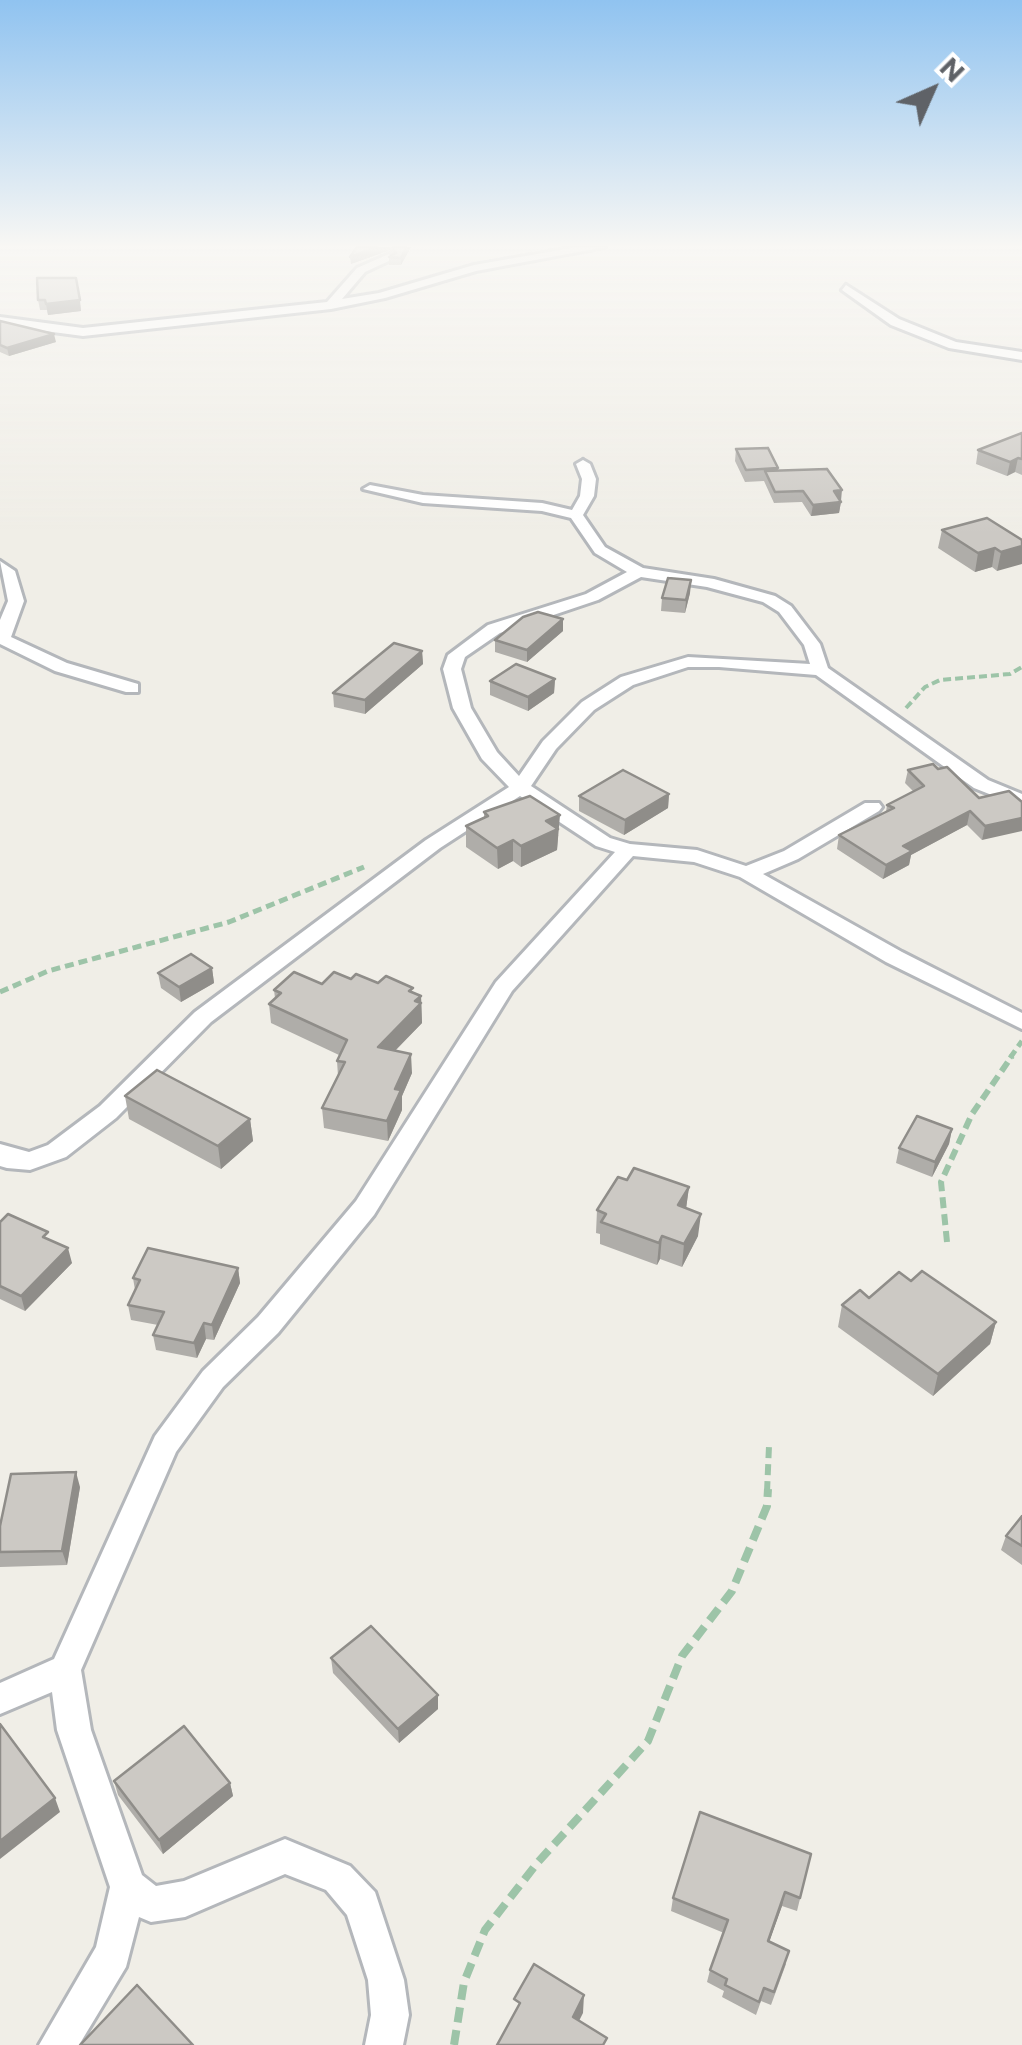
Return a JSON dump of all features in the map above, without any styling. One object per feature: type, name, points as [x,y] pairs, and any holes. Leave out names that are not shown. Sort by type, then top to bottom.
[{"type":"street","points":[[947,342],[1022,356]]},
{"type":"street","points":[[576,514],[588,496],[589,479],[583,464]]},
{"type":"street","points":[[370,489],[423,499],[542,506],[576,514],[600,550],[639,572],[708,582],[768,599],[785,609],[812,644],[820,670]]},
{"type":"street","points":[[0,566],[7,571],[16,602],[2,635],[4,640],[61,666],[132,688]]},
{"type":"street","points":[[639,572],[592,597],[494,629],[457,655],[452,669],[462,708],[489,755],[520,788],[603,842],[628,850],[697,856],[747,874],[894,958],[1022,1022]]},
{"type":"street","points":[[0,1152],[7,1159],[30,1161],[56,1151],[108,1112],[203,1017],[433,844],[520,788],[549,745],[588,706],[628,681],[688,662],[820,670],[981,784],[1022,802]]},
{"type":"street","points":[[747,874],[872,808]]},
{"type":"street","points":[[58,2045],[112,1954],[128,1887],[74,1730],[65,1670],[165,1445],[213,1379],[268,1324],[365,1208],[504,988],[628,850]]},
{"type":"street","points":[[0,1700],[65,1670]]},
{"type":"street","points":[[128,1887],[150,1904],[185,1898],[285,1856],[338,1878],[362,1905],[386,1980],[390,2015],[384,2045]]},
{"type":"path","points":[[898,724],[908,704],[940,680],[1010,674],[1022,667]]},
{"type":"path","points":[[0,992],[48,971],[154,946],[229,922],[328,879],[381,862]]},
{"type":"path","points":[[947,1242],[941,1182],[972,1114],[1022,1041]]},
{"type":"path","points":[[454,2045],[464,1982],[485,1930],[538,1862],[648,1741],[682,1656],[732,1591],[767,1506],[769,1446]]},
{"type":"building","points":[[0,342],[26,342],[7,348]]},
{"type":"building","points":[[1022,433],[1022,459],[1010,462],[978,450]]},
{"type":"building","points":[[768,448],[778,468],[746,470],[736,449]]},
{"type":"building","points":[[827,469],[842,490],[834,491],[841,502],[813,505],[803,491],[775,492],[765,471]]},
{"type":"building","points":[[987,518],[1022,540],[1022,546],[978,553],[942,530]]},
{"type":"building","points":[[668,578],[691,580],[686,600],[662,598]]},
{"type":"building","points":[[538,612],[563,619],[527,650],[495,640],[523,617]]},
{"type":"building","points":[[394,643],[422,651],[365,700],[333,693]]},
{"type":"building","points":[[516,664],[555,679],[528,697],[490,681]]},
{"type":"building","points":[[933,764],[938,769],[947,767],[979,798],[1009,791],[1022,802],[1022,818],[985,826],[970,811],[903,846],[912,851],[886,865],[839,835],[894,808],[887,805],[924,786],[908,770]]},
{"type":"building","points":[[623,770],[669,794],[625,820],[579,796]]},
{"type":"building","points":[[530,796],[560,815],[546,821],[558,829],[521,846],[513,840],[497,848],[466,826],[488,816],[484,812]]},
{"type":"building","points":[[191,954],[212,968],[179,987],[158,973]]},
{"type":"building","points":[[294,972],[322,984],[334,972],[351,979],[356,974],[378,983],[386,976],[421,996],[415,1001],[421,1003],[378,1047],[411,1054],[395,1089],[401,1090],[387,1121],[322,1108],[345,1062],[337,1061],[347,1040],[269,1004],[281,993],[274,990]]},
{"type":"building","points":[[157,1070],[250,1119],[218,1146],[125,1096]]},
{"type":"building","points":[[917,1116],[952,1129],[935,1162],[899,1148]]},
{"type":"building","points":[[634,1168],[689,1187],[678,1205],[701,1214],[684,1244],[662,1236],[659,1243],[601,1222],[606,1214],[597,1210],[618,1177],[627,1180]]},
{"type":"building","points":[[8,1214],[48,1232],[43,1237],[68,1248],[21,1296],[0,1286],[0,1222]]},
{"type":"building","points":[[148,1248],[238,1268],[212,1325],[204,1323],[194,1343],[153,1335],[164,1312],[128,1305],[140,1280],[133,1278]]},
{"type":"building","points":[[922,1271],[996,1322],[938,1374],[842,1305],[860,1290],[869,1298],[899,1272],[911,1281]]},
{"type":"building","points":[[76,1472],[62,1551],[0,1552],[0,1526],[11,1474]]},
{"type":"building","points":[[1022,1516],[1022,1546],[1006,1536]]},
{"type":"building","points":[[371,1626],[438,1695],[398,1729],[331,1658]]},
{"type":"building","points":[[0,1724],[55,1798],[0,1841]]},
{"type":"building","points":[[184,1726],[230,1783],[159,1840],[114,1781]]},
{"type":"building","points":[[700,1812],[811,1854],[800,1898],[785,1892],[768,1941],[789,1951],[774,1992],[764,1988],[759,2002],[725,1985],[727,1979],[710,1970],[728,1920],[673,1898]]},
{"type":"building","points":[[534,1964],[584,1995],[573,2017],[607,2038],[603,2045],[497,2045],[520,2003],[514,1999]]},
{"type":"building","points":[[137,1985],[193,2045],[80,2045]]}]
